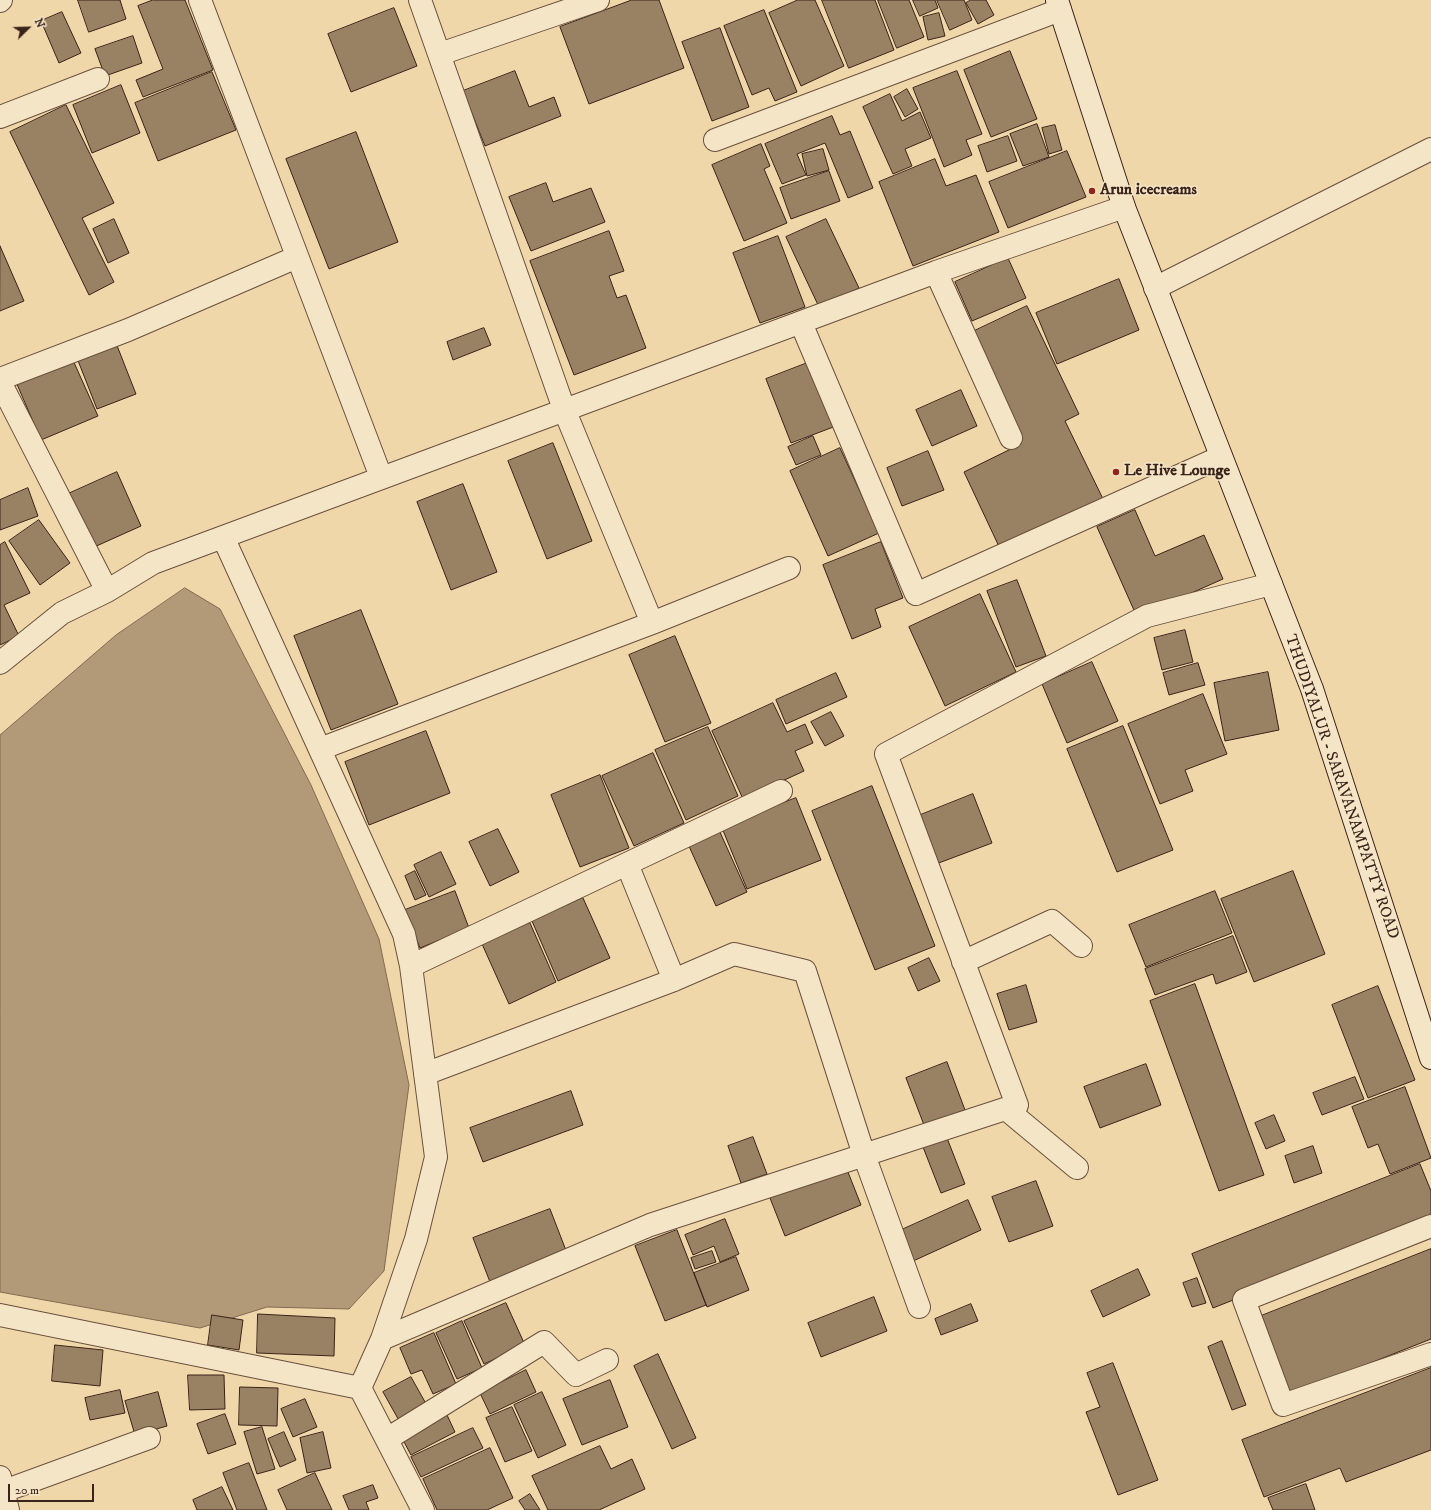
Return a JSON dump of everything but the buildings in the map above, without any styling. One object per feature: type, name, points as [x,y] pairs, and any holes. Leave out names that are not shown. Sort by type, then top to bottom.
[{"type":"street","points":[[200,0],[381,477]]},
{"type":"street","points":[[420,0],[564,409],[652,623]]},
{"type":"street","points":[[440,54],[598,0]]},
{"type":"street","points":[[715,140],[1059,5]]},
{"type":"street","name":"THUDIYALUR - SARAVANAMPATTY ROAD","points":[[1059,5],[1124,207],[1312,689],[1429,1046]]},
{"type":"street","points":[[0,117],[98,79]]},
{"type":"street","points":[[1155,288],[1431,149]]},
{"type":"street","points":[[0,663],[62,613],[107,590],[152,563],[936,272],[1124,207]]},
{"type":"street","points":[[107,590],[0,380],[128,330],[297,257]]},
{"type":"street","points":[[936,272],[1011,438]]},
{"type":"street","points":[[800,323],[916,594],[1221,458]]},
{"type":"street","points":[[223,537],[404,934],[411,966],[436,1157],[416,1239],[382,1339],[360,1388]]},
{"type":"street","points":[[320,749],[652,623],[789,568]]},
{"type":"street","points":[[382,1339],[650,1225],[1017,1106],[886,754],[1148,616],[1271,584]]},
{"type":"street","points":[[411,966],[781,791]]},
{"type":"street","points":[[627,864],[674,980]]},
{"type":"street","points":[[964,962],[1052,921],[1081,946]]},
{"type":"street","points":[[425,1074],[674,980],[734,954],[805,971],[864,1155],[919,1307]]},
{"type":"street","points":[[1006,1109],[1077,1168]]},
{"type":"street","points":[[1431,1226],[1244,1300],[1283,1405],[1431,1354]]},
{"type":"street","points":[[0,1315],[360,1388]]},
{"type":"street","points":[[387,1439],[544,1342],[576,1375],[607,1360]]},
{"type":"street","points":[[360,1388],[423,1510]]},
{"type":"street","points":[[4,1493],[149,1438]]},
{"type":"shaded area","points":[[185,588],[220,609],[311,785],[379,939],[409,1085],[384,1271],[349,1309],[267,1307],[200,1328],[0,1292],[0,735],[116,635]]},
{"type":"place","name":"Arun icecreams","points":[[1092,191]]},
{"type":"place","name":"Le Hive Lounge","points":[[1116,472]]}]
